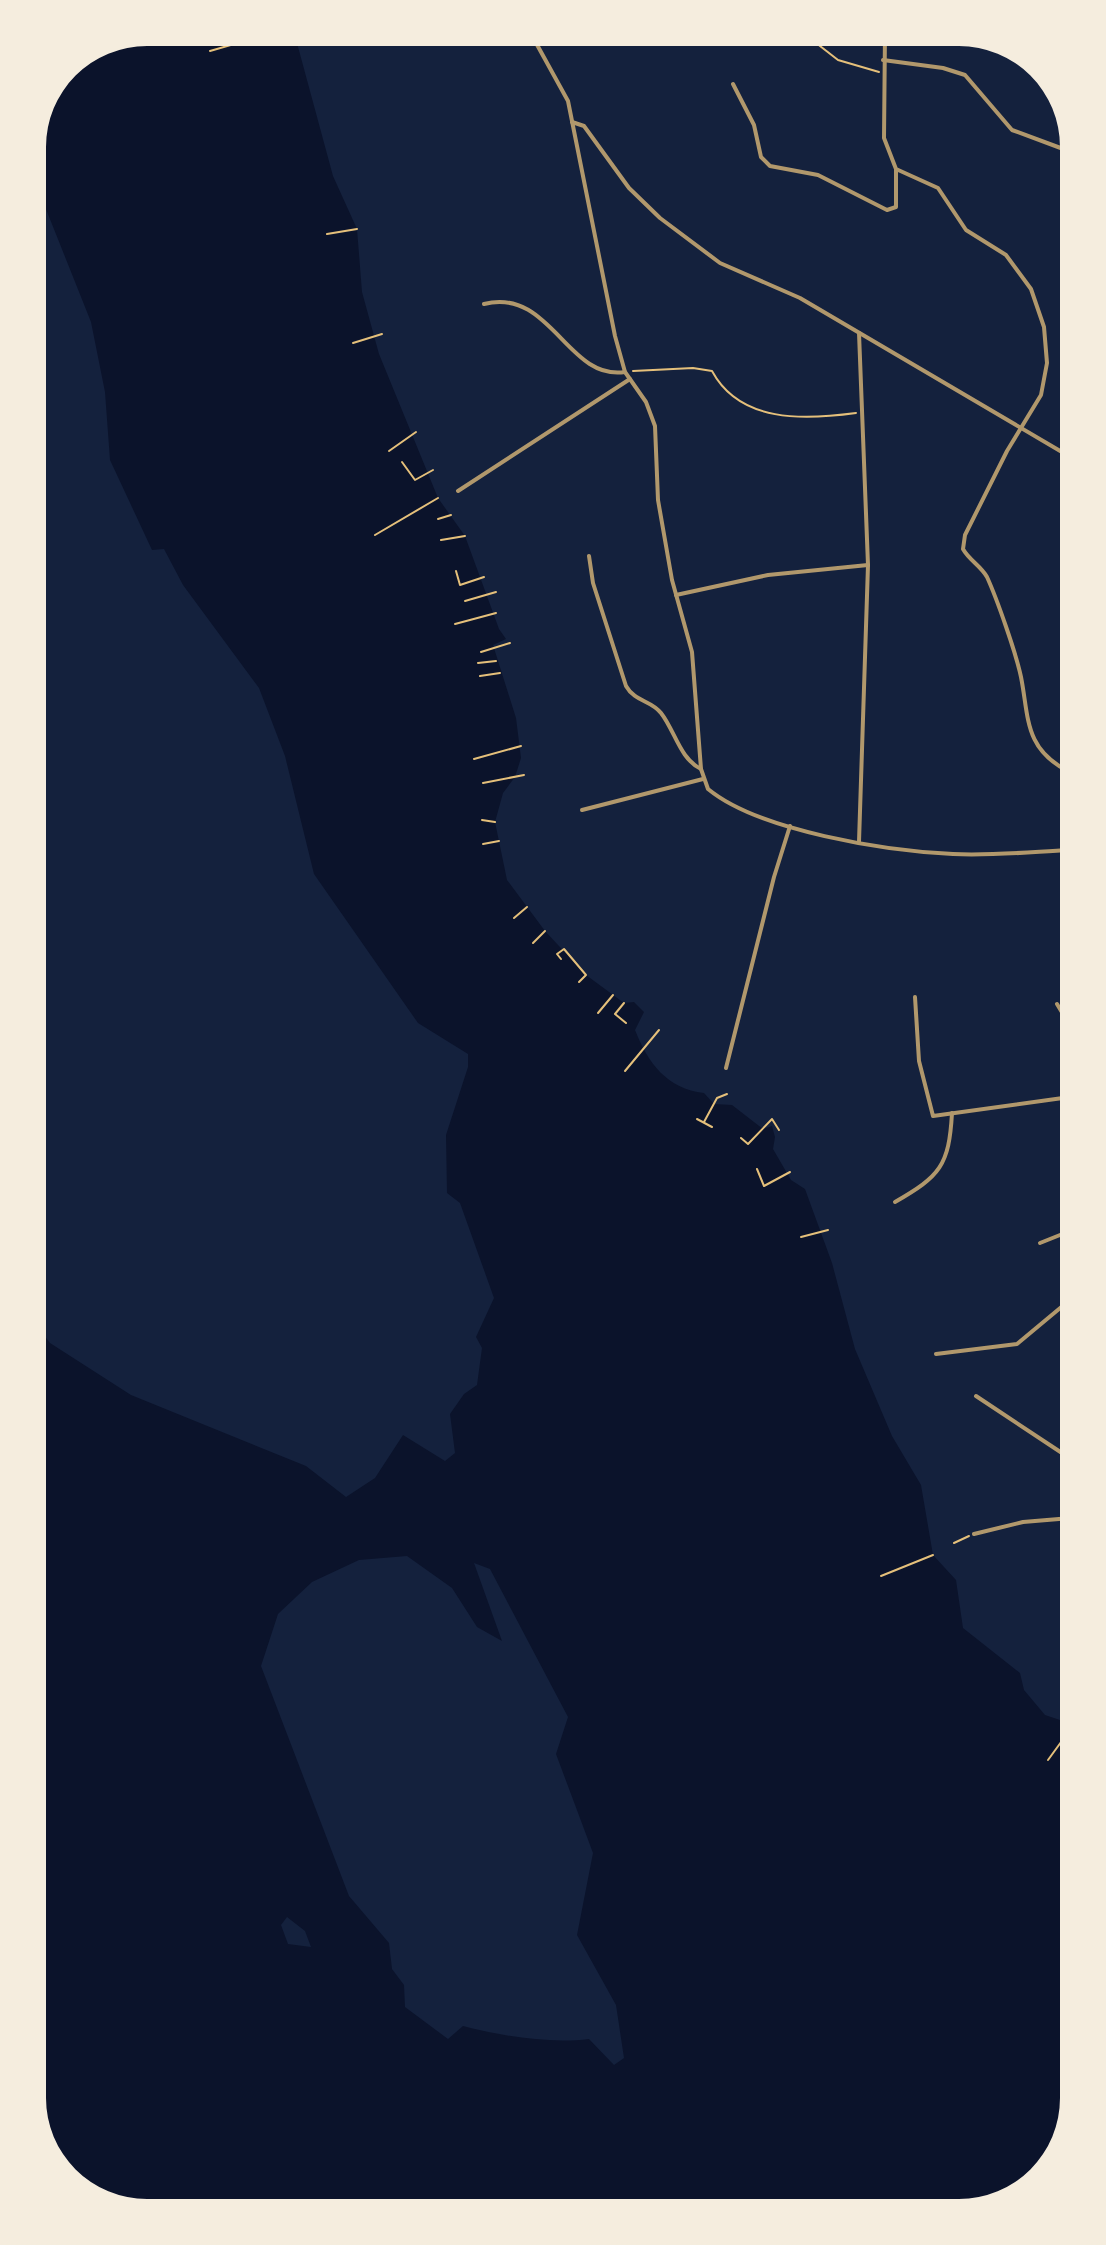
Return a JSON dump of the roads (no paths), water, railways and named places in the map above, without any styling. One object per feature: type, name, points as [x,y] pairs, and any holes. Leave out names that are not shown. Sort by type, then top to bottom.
[{"type":"street","points":[[538,46],[563,90],[572,122],[625,372],[646,402],[655,426],[656,479],[676,595],[692,652],[701,769],[708,789],[738,809],[790,826],[859,842],[953,854],[1060,850]]},
{"type":"street","points":[[733,84],[754,125],[761,157],[770,166],[818,175],[887,210],[896,207],[896,169],[884,138],[884,46]]},
{"type":"street","points":[[883,60],[943,68],[965,75],[1012,130],[1060,148]]},
{"type":"street","points":[[572,122],[584,126],[629,188],[689,242],[720,263],[800,298],[1060,451]]},
{"type":"street","points":[[896,169],[938,188],[966,230],[1006,255],[1031,289],[1044,327],[1047,363],[1041,395],[965,535],[963,549],[985,574],[1021,678],[1024,716],[1030,730],[1043,753],[1060,765]]},
{"type":"street","points":[[484,304],[500,300],[537,314],[585,360],[604,371],[625,372]]},
{"type":"street","points":[[859,332],[868,565],[859,842]]},
{"type":"street","points":[[458,491],[630,379]]},
{"type":"street","points":[[589,556],[593,583],[626,686],[631,695],[660,712],[687,758],[701,769]]},
{"type":"street","points":[[676,595],[768,575],[868,565]]},
{"type":"street","points":[[582,810],[703,779]]},
{"type":"street","points":[[726,1068],[769,892],[790,826]]},
{"type":"street","points":[[915,997],[919,1061],[933,1116],[1060,1098]]},
{"type":"street","points":[[1057,1004],[1060,1009]]},
{"type":"street","points":[[895,1202],[931,1181],[943,1167],[951,1143],[952,1113]]},
{"type":"street","points":[[1040,1243],[1060,1235]]},
{"type":"street","points":[[936,1354],[1017,1344],[1060,1308]]},
{"type":"street","points":[[976,1396],[1060,1452]]},
{"type":"street","points":[[974,1534],[1000,1526],[1060,1519]]},
{"type":"water","points":[[298,46],[333,176],[357,229],[362,292],[379,354],[438,498],[465,536],[499,629],[506,639],[493,645],[516,718],[521,758],[515,777],[503,793],[495,822],[507,880],[545,931],[586,975],[624,1003],[634,1002],[644,1012],[635,1030],[660,1072],[679,1086],[704,1093],[714,1104],[732,1105],[763,1129],[772,1126],[775,1137],[773,1149],[791,1180],[805,1189],[832,1263],[855,1349],[892,1436],[921,1485],[933,1555],[956,1580],[963,1628],[1020,1673],[1024,1690],[1045,1715],[1060,1720],[1058,2117],[1043,2154],[1020,2178],[997,2191],[959,2199],[141,2199],[115,2194],[91,2182],[67,2159],[54,2136],[46,2098],[46,1338],[131,1395],[306,1466],[346,1497],[375,1478],[403,1435],[445,1461],[455,1453],[450,1414],[464,1394],[477,1385],[482,1348],[476,1337],[494,1298],[460,1203],[447,1193],[446,1135],[468,1067],[468,1054],[418,1023],[314,874],[285,756],[259,688],[183,585],[164,549],[152,550],[110,460],[105,392],[91,322],[46,209],[49,121],[67,86],[91,63],[128,48]],"holes":[[[407,1556],[452,1588],[477,1627],[502,1641],[474,1563],[490,1569],[568,1717],[556,1754],[593,1853],[577,1935],[616,2005],[624,2058],[614,2065],[589,2039],[526,2038],[463,2026],[448,2039],[405,2007],[404,1985],[392,1969],[389,1943],[349,1896],[261,1666],[278,1614],[312,1582],[359,1560]],[[287,1917],[305,1931],[311,1947],[288,1944],[281,1925]]]}]
